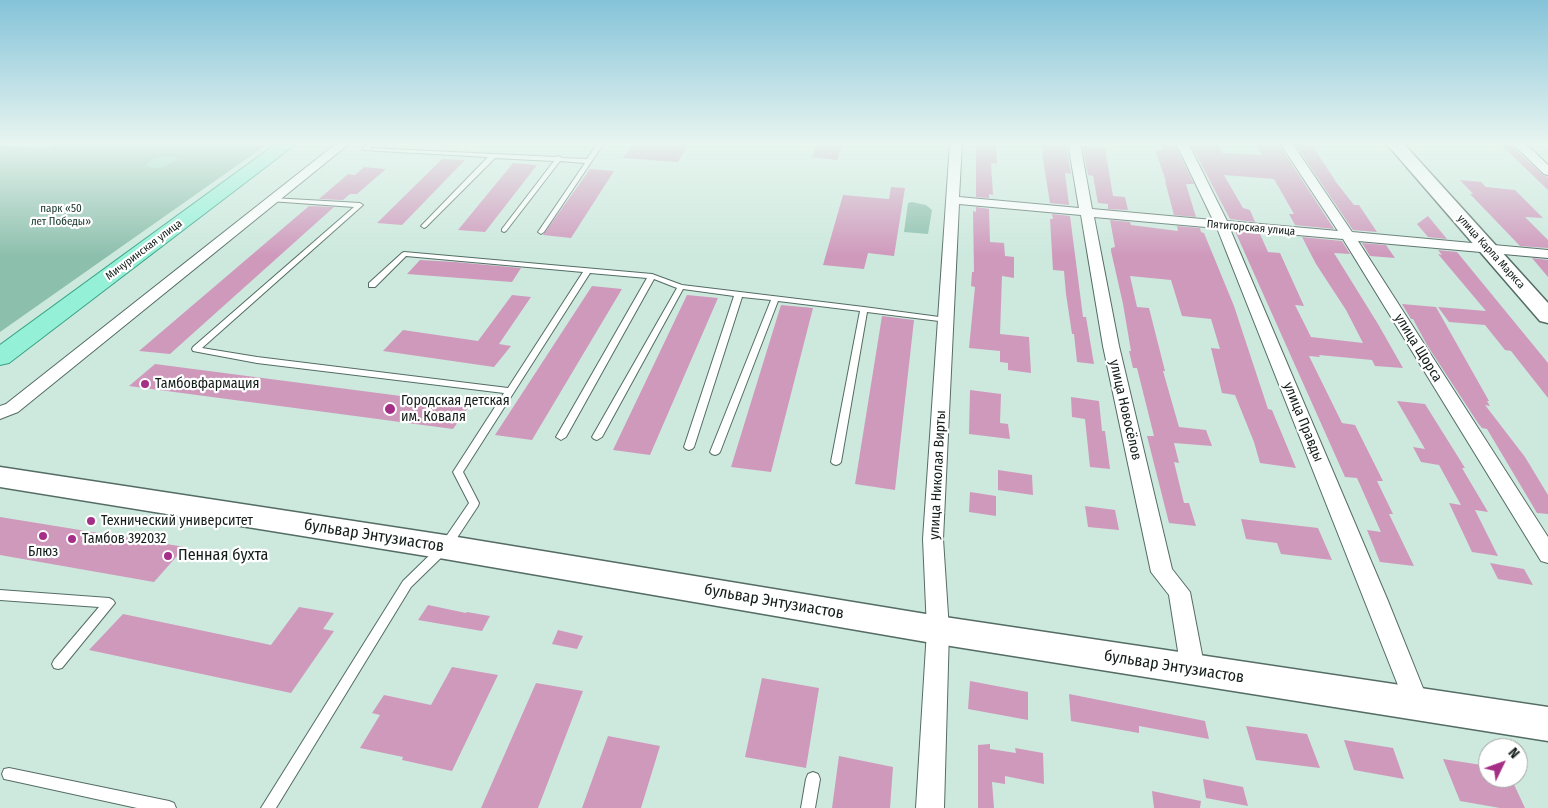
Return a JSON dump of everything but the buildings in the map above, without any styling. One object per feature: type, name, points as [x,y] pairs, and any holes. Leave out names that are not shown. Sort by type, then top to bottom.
[{"type":"main road","name":"Мичуринская улица","points":[[0,357],[237,181]]},
{"type":"main road","name":"улица Карла Маркса","points":[[1428,181],[1548,316]]},
{"type":"main road","name":"бульвар Энтузиастов","points":[[0,477],[445,547],[938,630],[1548,724]]},
{"type":"street","points":[[0,413],[12,408],[296,181]]},
{"type":"street","name":"улица Николая Вирты","points":[[930,808],[938,630],[933,539],[954,181]]},
{"type":"street","name":"улица Новосёлов","points":[[1082,181],[1111,346],[1162,572],[1179,592],[1193,670]]},
{"type":"street","name":"улица Правды","points":[[1200,181],[1222,225],[1417,703]]},
{"type":"street","name":"улица Щорса","points":[[1311,181],[1348,236],[1548,555]]},
{"type":"street","name":"Пятигорская улица","points":[[953,200],[1548,254]]},
{"type":"lane","points":[[424,226],[469,181]]},
{"type":"lane","points":[[504,230],[542,181]]},
{"type":"lane","points":[[540,232],[575,181]]},
{"type":"lane","points":[[272,200],[360,205],[196,349],[257,360],[508,391]]},
{"type":"lane","points":[[372,286],[404,254],[652,276],[682,287],[947,320]]},
{"type":"lane","points":[[268,808],[407,584],[445,547],[474,503],[458,472],[508,391],[588,270]]},
{"type":"lane","points":[[561,437],[652,276]]},
{"type":"lane","points":[[597,437],[682,287]]},
{"type":"lane","points":[[689,447],[739,293]]},
{"type":"lane","points":[[715,452],[776,298]]},
{"type":"lane","points":[[836,462],[864,309]]},
{"type":"lane","points":[[0,594],[109,603],[58,664]]},
{"type":"lane","points":[[9,774],[169,808]]},
{"type":"lane","points":[[808,808],[813,779]]},
{"type":"green space","name":"парк «50 лет Победы»","points":[[0,181],[215,181],[0,332]]},
{"type":"green space","points":[[908,203],[926,205],[932,210],[928,234],[904,232]]},
{"type":"place","name":"Тамбовфармация","points":[[145,384]]},
{"type":"place","name":"Городская детская им. Коваля","points":[[390,409]]},
{"type":"place","name":"Технический университет","points":[[91,521]]},
{"type":"place","name":"Блюз","points":[[43,536]]},
{"type":"place","name":"Тамбов 392032","points":[[72,539]]},
{"type":"place","name":"Пенная бухта","points":[[168,556]]}]
